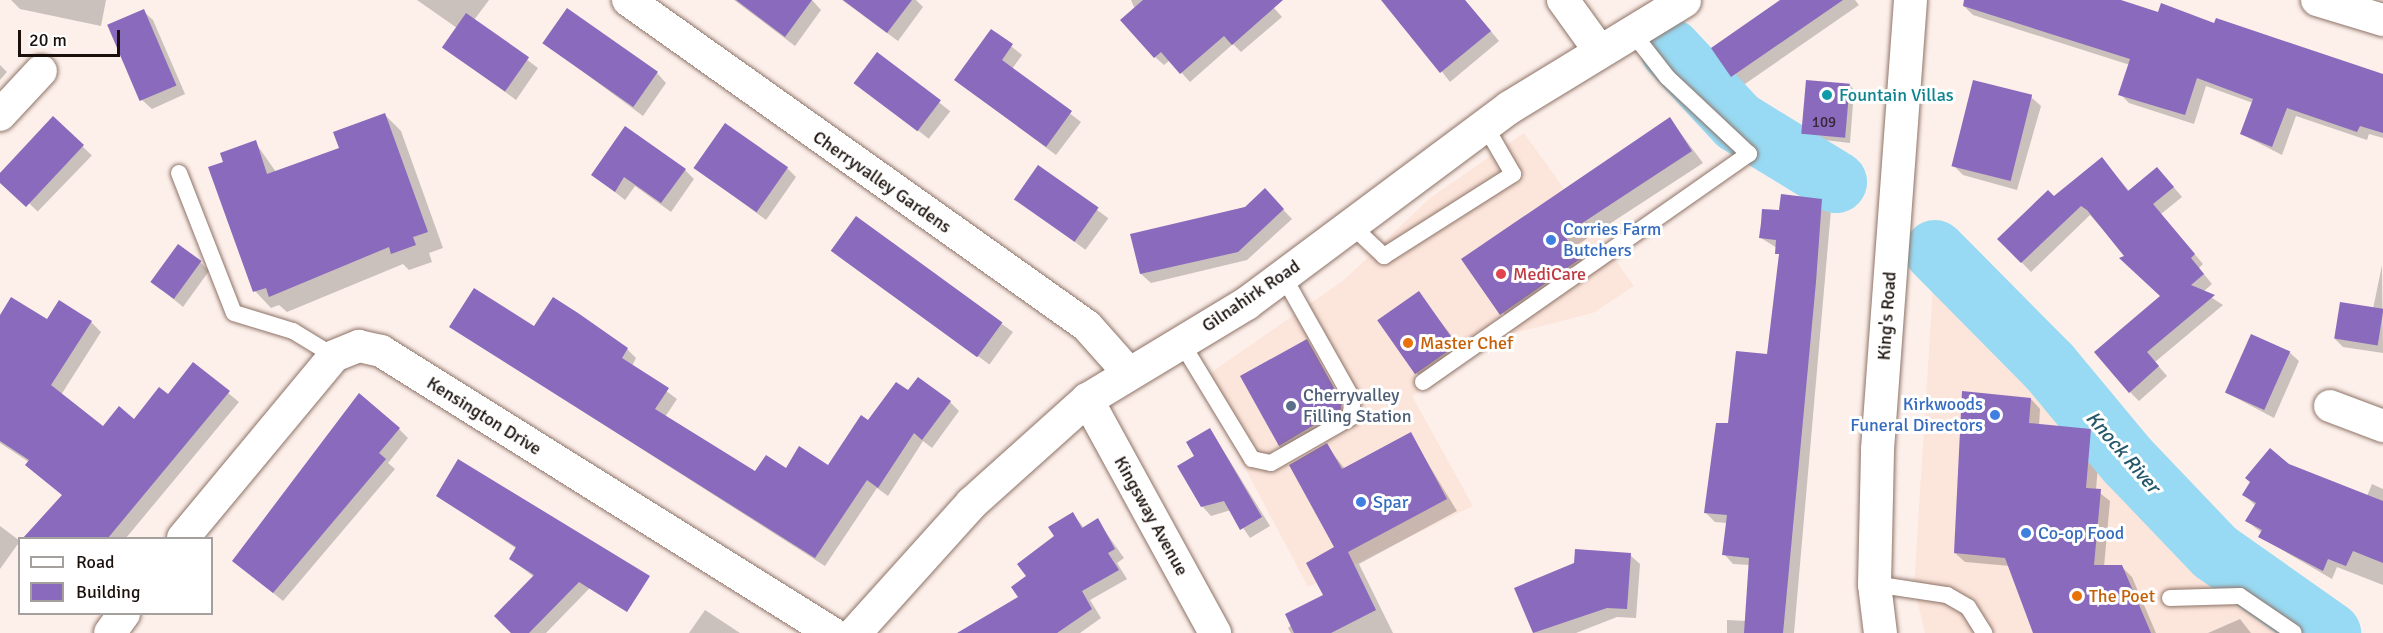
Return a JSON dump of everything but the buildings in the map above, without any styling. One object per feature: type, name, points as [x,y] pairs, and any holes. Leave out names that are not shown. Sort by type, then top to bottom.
[{"type":"street","name":"Cherryvalley Gardens","points":[[628,0],[1087,326],[1128,372]]},
{"type":"street","points":[[1563,0],[1599,50]]},
{"type":"street","name":"Gilnahirk Road","points":[[854,633],[971,502],[1087,399],[1282,276],[1484,124],[1599,50],[1684,0]]},
{"type":"street","name":"King's Road","points":[[1880,633],[1874,584],[1877,449],[1910,0]]},
{"type":"street","points":[[2317,0],[2383,21]]},
{"type":"street","points":[[0,115],[41,71]]},
{"type":"street","name":"Kensington Drive","points":[[334,356],[359,346],[381,351],[832,633]]},
{"type":"street","points":[[184,537],[334,356]]},
{"type":"street","name":"Kingsway Avenue","points":[[1087,399],[1215,633]]},
{"type":"street","points":[[2330,406],[2383,426]]},
{"type":"street","points":[[110,633],[123,615]]},
{"type":"lane","points":[[1423,382],[1749,154],[1667,77],[1632,32]]},
{"type":"lane","points":[[1350,224],[1384,256],[1513,174],[1484,124]]},
{"type":"lane","points":[[179,173],[234,313],[293,331],[334,356]]},
{"type":"lane","points":[[1180,342],[1252,459],[1271,463],[1350,418],[1353,400],[1282,276]]},
{"type":"lane","points":[[1874,584],[1947,595],[1968,607],[1984,633]]},
{"type":"lane","points":[[2170,598],[2240,596],[2294,633]]},
{"type":"shaded area","points":[[1524,133],[1634,286],[1593,313],[1502,336],[1412,396],[1473,506],[1308,587],[1199,381],[1344,280],[1430,198]]},
{"type":"shaded area","points":[[1934,270],[1946,271],[2046,374],[2199,568],[2278,633],[1925,633],[1914,587]]},
{"type":"waterway","name":"Knock River","points":[[1671,50],[1738,122],[1836,182]]},
{"type":"waterway","name":"Knock River","points":[[1935,251],[2049,366],[2128,461],[2215,552],[2330,633]]},
{"type":"place","name":"Fountain Villas","points":[[1827,95]]},
{"type":"place","name":"Corries Farm Butchers","points":[[1551,240]]},
{"type":"place","name":"MediCare","points":[[1501,274]]},
{"type":"place","name":"Master Chef","points":[[1408,343]]},
{"type":"place","name":"Cherryvalley Filling Station","points":[[1291,406]]},
{"type":"place","name":"Kirkwoods Funeral Directors","points":[[1995,415]]},
{"type":"place","name":"Spar","points":[[1361,502]]},
{"type":"place","name":"Co-op Food","points":[[2026,533]]},
{"type":"place","name":"The Poet","points":[[2077,596]]}]
